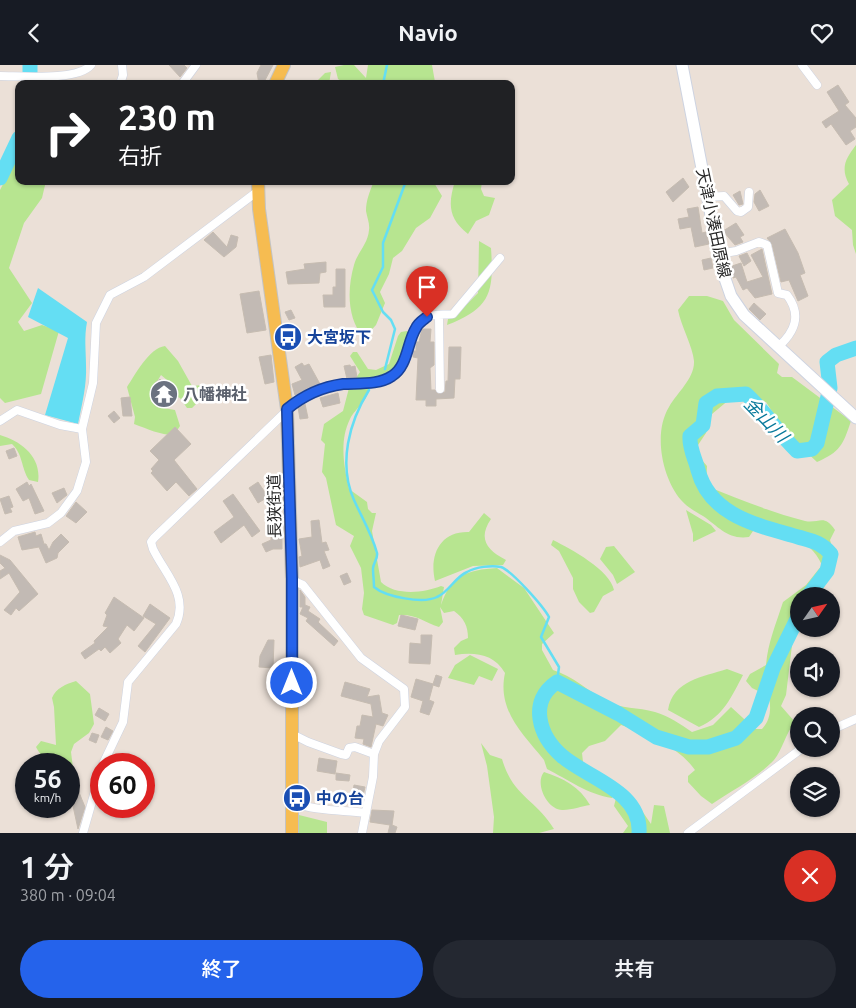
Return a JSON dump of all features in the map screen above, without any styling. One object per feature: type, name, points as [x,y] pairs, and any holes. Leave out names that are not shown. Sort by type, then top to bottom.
[{"type":"main road","points":[[278,80],[284,65]]},
{"type":"main road","name":"天津小湊田原線","points":[[685,67],[707,197],[718,254],[728,290],[735,303],[750,321],[856,418]]},
{"type":"main road","name":"長狭街道","points":[[258,186],[287,409],[292,579],[292,833]]},
{"type":"street","points":[[0,76],[66,75],[87,70],[91,65]]},
{"type":"street","points":[[122,65],[124,75],[122,80]]},
{"type":"street","points":[[802,65],[817,85]]},
{"type":"street","points":[[184,80],[192,66]]},
{"type":"street","points":[[0,542],[14,531],[48,523],[61,513],[77,491],[86,462],[82,429],[93,383],[96,323],[110,295],[144,277],[258,186]]},
{"type":"street","points":[[707,197],[724,196],[737,211],[741,212],[748,207],[749,192]]},
{"type":"street","points":[[718,254],[736,251],[759,242],[767,245],[778,293],[787,295],[797,316],[794,329],[778,347]]},
{"type":"street","points":[[108,753],[123,723],[128,681],[176,624],[181,613],[180,597],[159,562],[152,542],[300,398],[318,390],[341,385],[372,382],[390,377],[399,371],[416,327],[427,317],[453,314],[500,258]]},
{"type":"street","points":[[439,317],[440,389]]},
{"type":"street","points":[[0,421],[17,410],[60,425],[82,429]]},
{"type":"street","points":[[292,579],[303,585],[361,658],[404,689],[405,707],[380,741],[374,755],[362,833]]},
{"type":"street","points":[[840,726],[856,719]]},
{"type":"street","points":[[292,734],[308,743],[341,754],[346,755],[349,749],[355,747],[374,755]]},
{"type":"street","points":[[688,833],[791,757]]},
{"type":"street","points":[[292,803],[313,809],[366,813]]},
{"type":"street","points":[[83,833],[90,808]]},
{"type":"green space","points":[[354,65],[366,78],[368,65],[432,65],[435,80],[340,80],[335,67]]},
{"type":"green space","points":[[331,72],[330,80],[318,80],[325,73]]},
{"type":"green space","points":[[856,145],[856,254],[852,230],[835,216],[832,200],[849,184],[845,173],[845,163]]},
{"type":"green space","points":[[15,161],[15,185],[45,185],[42,198],[24,223],[9,268],[32,303],[18,322],[24,331],[42,325],[59,331],[41,394],[5,403],[0,398],[0,190]]},
{"type":"green space","points":[[372,185],[435,185],[442,196],[430,218],[416,228],[402,251],[393,258],[389,274],[380,292],[385,303],[376,325],[364,338],[354,322],[350,303],[350,284],[355,261],[368,235],[369,225],[366,207]]},
{"type":"green space","points":[[454,185],[482,185],[484,196],[495,198],[489,215],[476,221],[468,234],[461,228],[453,216],[451,197]]},
{"type":"green space","points":[[479,241],[491,248],[492,276],[487,297],[473,312],[447,325],[448,319],[456,315],[478,293]]},
{"type":"green space","points":[[689,296],[707,296],[723,301],[734,320],[779,364],[777,373],[782,377],[792,377],[851,421],[840,447],[831,455],[817,462],[803,449],[793,444],[766,402],[740,398],[730,399],[712,414],[706,433],[694,451],[707,466],[706,486],[792,517],[810,522],[824,520],[831,525],[835,530],[830,540],[835,557],[824,587],[803,587],[822,565],[816,555],[802,542],[755,528],[749,537],[729,535],[683,503],[674,491],[662,455],[661,429],[669,407],[689,379],[694,367],[693,355],[678,310]]},
{"type":"green space","points":[[407,331],[410,334],[399,366],[369,386],[365,400],[350,419],[344,436],[344,463],[349,489],[367,502],[368,509],[372,513],[376,513],[372,531],[381,582],[394,590],[418,592],[441,586],[444,587],[441,605],[450,587],[462,576],[477,570],[497,568],[524,588],[554,633],[542,644],[542,650],[553,670],[567,676],[612,704],[649,710],[674,721],[692,732],[713,725],[731,707],[755,729],[762,729],[770,714],[769,696],[752,688],[746,681],[750,674],[766,665],[770,641],[783,602],[790,597],[790,637],[793,637],[792,647],[790,647],[786,695],[781,706],[790,716],[790,730],[774,760],[752,778],[712,804],[701,796],[688,782],[688,776],[695,770],[672,748],[652,737],[621,725],[605,741],[589,746],[582,753],[583,762],[605,778],[614,795],[612,798],[595,794],[547,769],[544,760],[520,730],[508,710],[503,686],[505,673],[501,667],[490,658],[477,654],[455,655],[454,648],[461,641],[468,638],[463,619],[454,611],[444,613],[440,607],[443,622],[439,627],[410,616],[399,615],[397,623],[393,625],[364,615],[362,609],[364,593],[361,568],[350,546],[354,536],[336,525],[326,478],[322,472],[325,444],[321,440],[324,424],[343,411],[349,388],[360,372],[350,356],[353,352],[357,352],[368,369],[376,370],[389,364],[401,332]]},
{"type":"green space","points":[[165,346],[178,361],[192,386],[203,385],[206,389],[204,396],[192,408],[187,408],[180,398],[171,394],[167,380],[161,375],[155,385],[151,401],[157,407],[175,410],[180,426],[174,435],[159,433],[134,424],[135,417],[127,387],[148,357],[159,348]]},
{"type":"green space","points":[[0,435],[15,441],[28,451],[37,465],[38,482],[29,480],[18,452],[12,444],[0,446]]},
{"type":"green space","points":[[686,510],[711,525],[716,531],[693,542],[693,534]]},
{"type":"green space","points":[[484,513],[491,519],[485,532],[486,543],[493,552],[506,560],[503,565],[473,566],[435,581],[434,562],[439,546],[451,536],[469,532]]},
{"type":"green space","points":[[553,540],[589,561],[611,582],[614,590],[603,596],[594,612],[590,613],[579,602],[573,589],[573,578],[559,551],[551,545]]},
{"type":"green space","points":[[614,546],[635,572],[617,584],[613,575],[600,559],[606,547]]},
{"type":"green space","points":[[470,655],[498,669],[492,681],[479,676],[474,685],[448,678],[455,665]]},
{"type":"green space","points":[[727,669],[743,675],[721,712],[707,723],[699,727],[668,710],[676,692],[690,681]]},
{"type":"green space","points":[[76,681],[90,694],[94,724],[89,733],[74,744],[71,753],[40,753],[36,747],[41,741],[56,745],[52,698],[65,685]]},
{"type":"green space","points":[[481,743],[490,755],[502,759],[512,782],[540,811],[554,829],[539,833],[493,833],[494,817],[487,766]]},
{"type":"green space","points":[[544,772],[558,777],[576,788],[590,805],[563,810],[552,806],[542,790],[541,777]]},
{"type":"green space","points":[[625,796],[640,808],[651,824],[654,805],[664,806],[670,833],[623,833],[628,826],[614,806],[616,798]]},
{"type":"green space","points":[[299,815],[327,822],[327,833],[299,833]]},
{"type":"water","points":[[38,288],[87,322],[85,339],[86,380],[78,424],[45,415],[68,338],[28,317]]},
{"type":"building","points":[[169,65],[184,65],[187,68],[180,77]]},
{"type":"building","points":[[261,65],[273,65],[265,80],[258,80],[257,73]]},
{"type":"building","points":[[838,85],[849,102],[845,105],[856,118],[856,127],[850,131],[855,139],[846,145],[831,124],[826,128],[822,122],[839,111],[827,92]]},
{"type":"building","points":[[683,178],[689,187],[673,202],[666,192]]},
{"type":"building","points":[[760,190],[769,206],[759,211],[754,202],[755,194]]},
{"type":"building","points":[[740,191],[743,204],[739,205],[733,195]]},
{"type":"building","points":[[698,207],[702,233],[706,232],[709,244],[695,247],[691,227],[680,229],[678,219],[689,217],[687,209]]},
{"type":"building","points":[[736,223],[744,235],[740,237],[743,242],[735,245],[723,231]]},
{"type":"building","points":[[785,229],[798,253],[805,273],[800,275],[808,296],[798,301],[789,280],[781,282],[772,244],[767,238]]},
{"type":"building","points":[[213,232],[227,247],[231,235],[238,237],[236,247],[224,257],[204,240]]},
{"type":"building","points":[[762,249],[772,294],[755,298],[747,288],[743,290],[736,277],[733,278],[729,267],[741,263],[747,282],[763,277],[751,255]]},
{"type":"building","points":[[747,253],[751,261],[744,266],[739,256]]},
{"type":"building","points":[[711,258],[713,268],[704,270],[702,260]]},
{"type":"building","points":[[326,262],[326,272],[320,273],[319,283],[288,284],[286,272],[305,269],[304,264]]},
{"type":"building","points":[[336,269],[345,269],[345,307],[324,307],[323,295],[333,295],[333,287],[336,287]]},
{"type":"building","points":[[259,291],[266,330],[247,333],[240,294]]},
{"type":"building","points":[[754,303],[766,314],[760,320],[749,309]]},
{"type":"building","points":[[291,310],[295,318],[289,320],[285,312]]},
{"type":"building","points":[[422,329],[431,329],[430,342],[434,342],[434,365],[430,368],[431,390],[435,390],[438,394],[445,392],[446,381],[448,381],[449,347],[461,347],[460,379],[455,379],[454,398],[436,399],[436,406],[426,406],[426,400],[416,400],[418,358],[413,357],[413,351],[416,351],[416,342],[419,342]]},
{"type":"building","points":[[271,355],[274,382],[265,384],[259,357]]},
{"type":"building","points":[[302,363],[304,366],[309,364],[320,384],[295,395],[292,384],[302,380],[295,367]]},
{"type":"building","points":[[350,365],[351,367],[355,366],[357,377],[347,379],[344,366]]},
{"type":"building","points":[[160,379],[167,392],[172,390],[174,394],[156,405],[153,399],[160,396],[154,384]]},
{"type":"building","points":[[338,393],[340,403],[323,407],[320,398]]},
{"type":"building","points":[[130,397],[132,416],[123,416],[121,398]]},
{"type":"building","points":[[305,404],[308,418],[300,419],[298,407]]},
{"type":"building","points":[[114,411],[120,418],[114,423],[108,416]]},
{"type":"building","points":[[175,427],[191,444],[174,460],[197,489],[189,496],[176,482],[167,491],[151,473],[153,471],[151,469],[159,460],[150,451]]},
{"type":"building","points":[[14,448],[17,456],[9,459],[6,451]]},
{"type":"building","points":[[27,482],[29,486],[31,484],[44,511],[35,514],[29,498],[23,501],[16,489]]},
{"type":"building","points":[[258,482],[268,497],[258,503],[249,488]]},
{"type":"building","points":[[64,488],[67,495],[57,503],[52,493]]},
{"type":"building","points":[[233,494],[260,531],[252,537],[244,525],[221,543],[214,532],[234,517],[223,501]]},
{"type":"building","points":[[9,496],[13,507],[10,508],[12,512],[5,514],[0,499]]},
{"type":"building","points":[[279,496],[281,502],[269,507],[267,500]]},
{"type":"building","points":[[76,502],[87,512],[76,523],[66,516]]},
{"type":"building","points":[[319,520],[322,543],[326,542],[329,550],[324,551],[330,566],[323,569],[320,560],[300,567],[299,557],[302,556],[299,539],[312,537],[311,521]]},
{"type":"building","points":[[35,532],[36,536],[41,534],[44,544],[46,544],[49,550],[53,542],[61,534],[69,542],[58,553],[57,558],[46,563],[39,547],[22,550],[18,537]]},
{"type":"building","points":[[271,537],[282,537],[282,549],[273,549],[266,552],[262,544],[271,540]]},
{"type":"building","points":[[0,555],[10,560],[38,594],[19,611],[16,608],[11,615],[4,610],[20,592],[9,573],[0,579],[0,571],[5,568],[0,563]]},
{"type":"building","points":[[347,573],[351,582],[344,585],[340,576]]},
{"type":"building","points":[[300,590],[305,597],[305,605],[310,607],[308,611],[320,619],[318,622],[338,641],[334,646],[306,621],[308,618],[300,614],[303,607],[300,607]]},
{"type":"building","points":[[114,597],[144,618],[134,631],[127,625],[118,639],[121,643],[110,653],[105,647],[85,659],[81,653],[95,643],[94,641],[108,627],[103,626],[107,615],[105,613]]},
{"type":"building","points":[[150,604],[170,618],[145,652],[138,646],[156,624],[143,616]]},
{"type":"building","points":[[401,615],[418,619],[415,630],[398,626]]},
{"type":"building","points":[[421,635],[432,635],[430,664],[409,663],[410,643],[421,644]]},
{"type":"building","points":[[268,640],[274,640],[273,668],[259,667],[260,656]]},
{"type":"building","points":[[436,675],[442,677],[439,687],[433,685],[429,700],[434,702],[429,715],[420,712],[423,701],[411,697],[416,679],[433,684]]},
{"type":"building","points":[[345,682],[370,689],[367,697],[379,695],[382,713],[388,715],[383,726],[376,724],[371,747],[363,744],[364,739],[355,738],[357,726],[360,726],[362,715],[373,717],[371,704],[341,696]]},
{"type":"building","points":[[99,708],[109,714],[105,721],[95,715]]},
{"type":"building","points":[[106,727],[113,731],[108,740],[101,737]]},
{"type":"building","points":[[92,733],[99,735],[96,743],[89,740]]},
{"type":"building","points":[[319,758],[337,761],[335,774],[317,771]]},
{"type":"building","points":[[336,773],[350,775],[349,781],[336,780]]},
{"type":"building","points":[[354,785],[365,787],[362,801],[352,799]]},
{"type":"building","points":[[80,795],[85,807],[78,829],[76,818],[80,818]]},
{"type":"building","points":[[372,810],[394,811],[392,825],[397,827],[395,833],[388,833],[390,825],[370,822]]},
{"type":"waterway","points":[[30,65],[30,80]]},
{"type":"waterway","points":[[384,80],[387,65]]},
{"type":"waterway","points":[[0,178],[15,146]]},
{"type":"waterway","points":[[385,369],[395,329],[391,320],[383,312],[372,290],[383,267],[383,243],[405,185]]},
{"type":"waterway","name":"金山川","points":[[815,587],[827,571],[831,554],[824,547],[816,543],[752,523],[724,508],[704,486],[691,449],[690,436],[703,425],[706,403],[717,396],[746,394],[797,451],[812,449],[817,443],[830,388],[827,362],[836,355],[856,348]]},
{"type":"waterway","points":[[369,390],[351,429],[346,458],[349,486],[377,553],[373,568],[374,587],[387,594],[414,600],[431,599],[441,595],[459,577],[471,570],[493,566],[501,567],[527,589],[549,617],[541,637],[559,667],[557,682]]},
{"type":"waterway","name":"金山川","points":[[639,833],[638,819],[632,806],[623,796],[562,756],[547,739],[540,719],[540,708],[542,699],[548,690],[557,682],[619,714],[656,737],[689,747],[708,747],[736,738],[756,718],[773,668],[790,633]]},
{"type":"place","name":"大宮坂下","points":[[288,337]]},
{"type":"place","name":"八幡神社","points":[[164,394]]},
{"type":"place","name":"中の台","points":[[297,798]]},
{"type":"route","points":[[292,683],[292,579],[287,409],[300,398],[318,390],[341,385],[372,382],[390,377],[399,371],[416,327],[427,317]]}]
